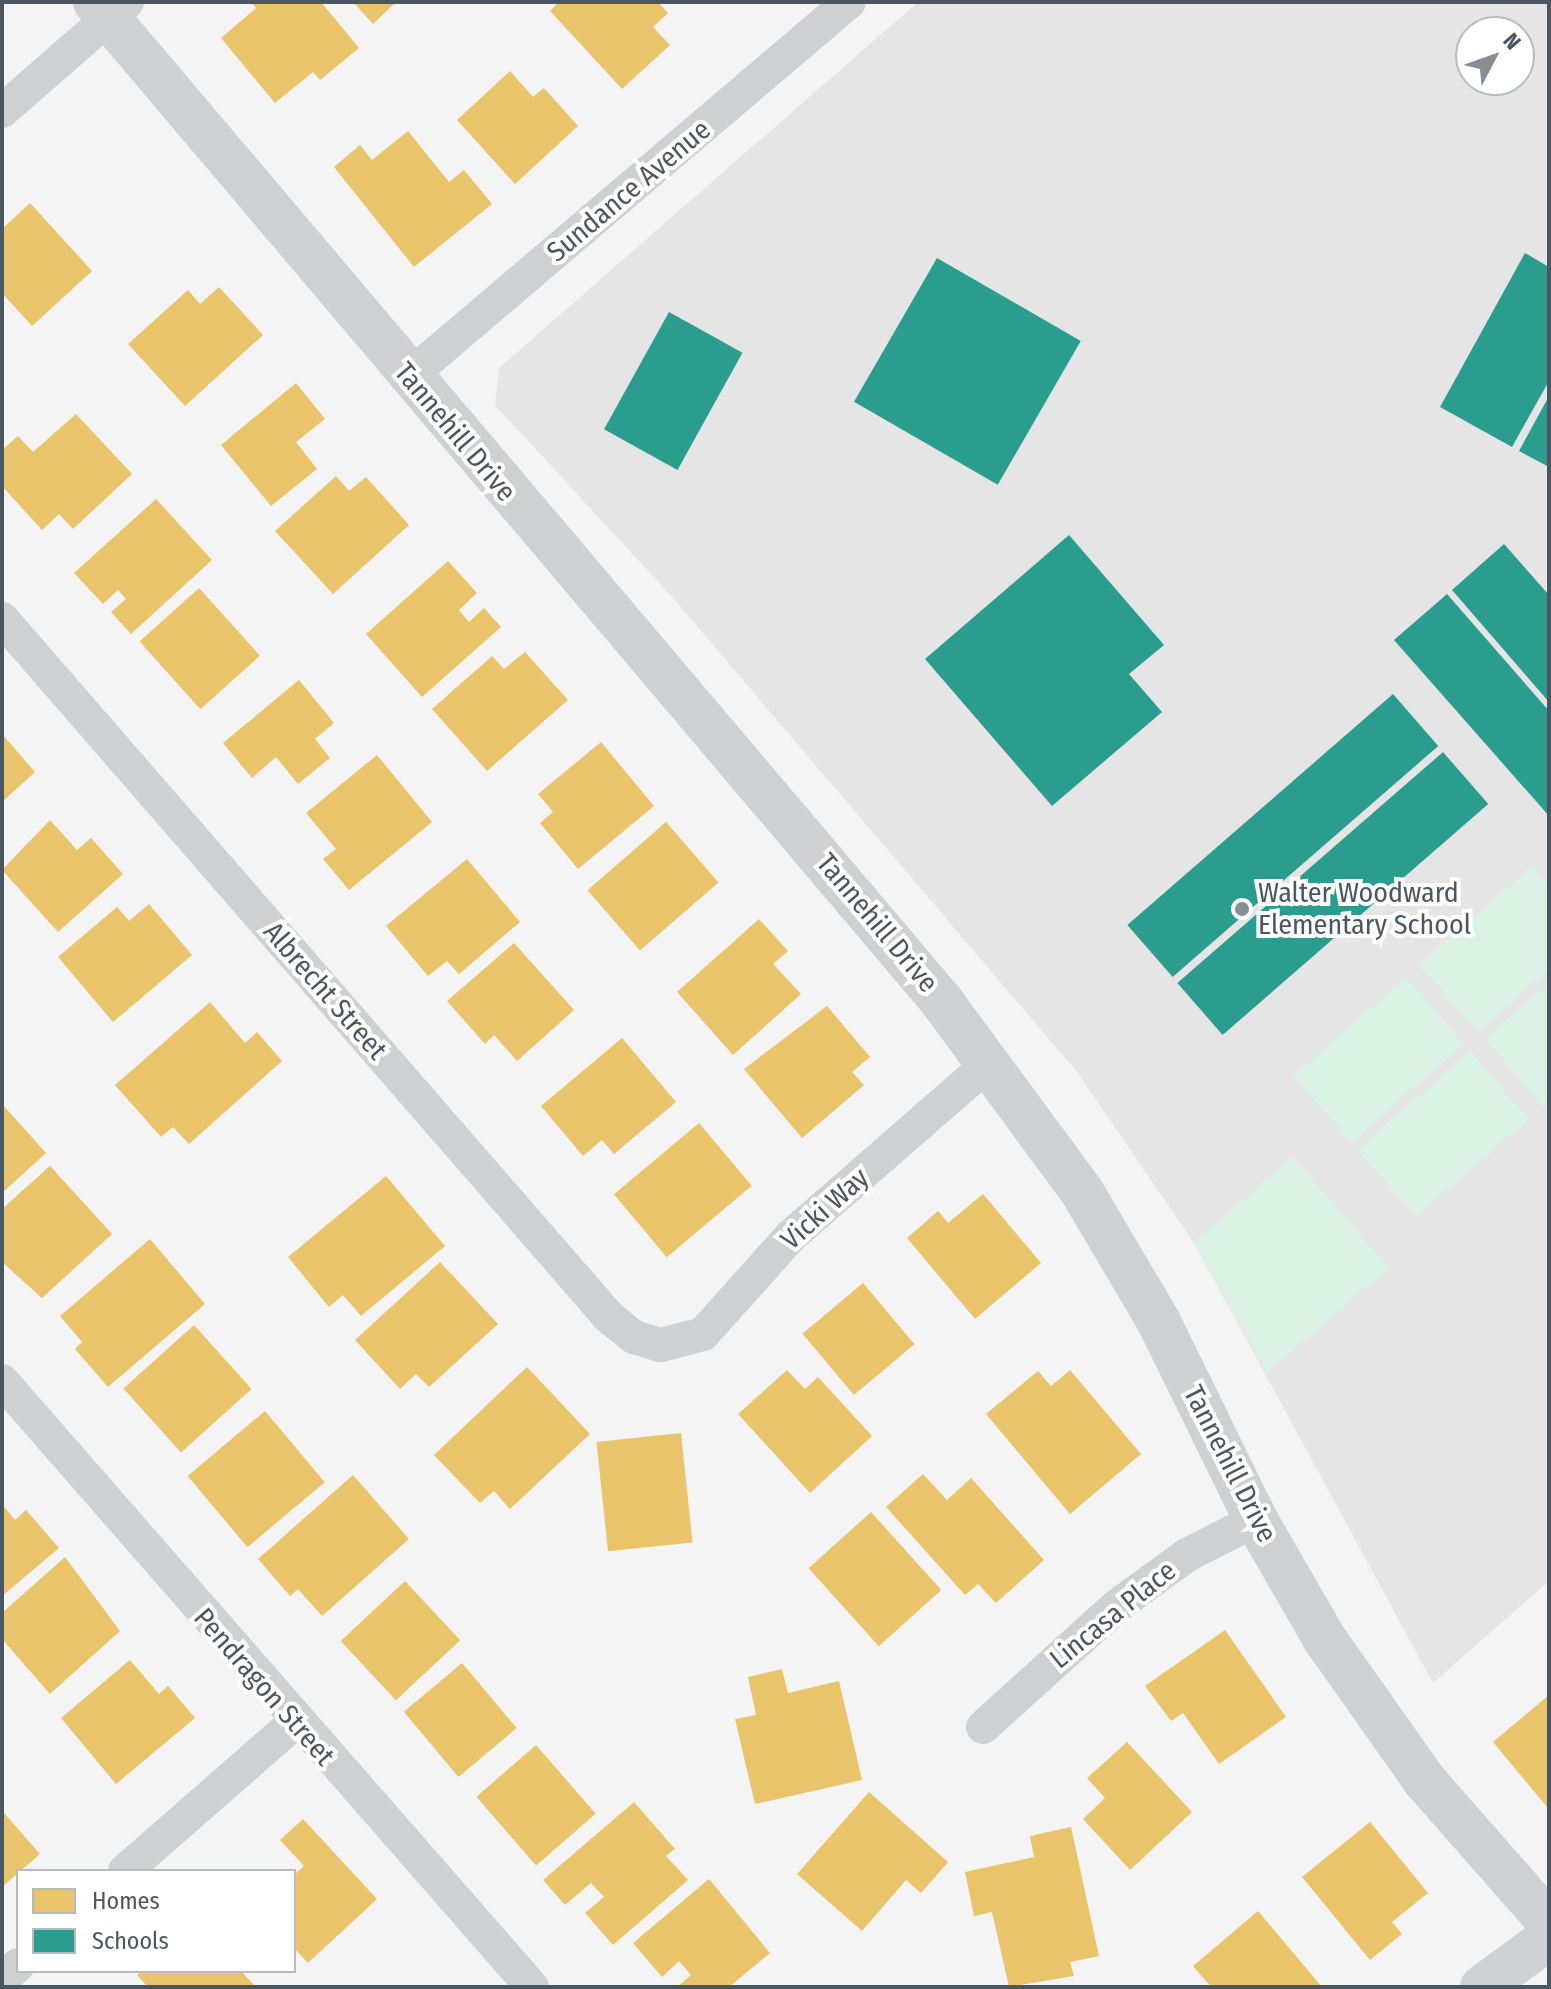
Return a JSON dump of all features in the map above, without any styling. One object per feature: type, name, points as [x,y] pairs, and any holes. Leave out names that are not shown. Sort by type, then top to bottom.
[{"type":"street","name":"Sundance Avenue","points":[[407,378],[849,2]]},
{"type":"street","name":"Tannehill Drive","points":[[110,7],[407,378],[877,921],[988,1064],[1081,1190],[1143,1294],[1256,1520],[1324,1638],[1425,1781],[1549,1922]]},
{"type":"street","points":[[2,111],[110,7]]},
{"type":"street","name":"Albrecht Street","points":[[2,619],[609,1317],[634,1337],[661,1345]]},
{"type":"street","name":"Vicki Way","points":[[661,1345],[703,1334],[791,1236],[988,1064]]},
{"type":"street","name":"Pendragon Street","points":[[2,1381],[294,1723],[532,1987]]},
{"type":"street","name":"Lincasa Place","points":[[983,1727],[1117,1606],[1187,1555],[1256,1520]]},
{"type":"street","points":[[127,1869],[294,1723]]},
{"type":"street","points":[[1482,1987],[1549,1938]]},
{"type":"shaded area","name":"Walter Woodward Elementary School","points":[[918,2],[1549,2],[1549,1581],[1433,1683],[1194,1243],[1077,1072],[673,598],[495,405],[499,368]]},
{"type":"green space","points":[[1532,866],[1549,886],[1549,970],[1478,1032],[1419,965]]},
{"type":"green space","points":[[1406,977],[1464,1044],[1351,1143],[1293,1075]]},
{"type":"green space","points":[[1549,983],[1549,1101],[1543,1106],[1484,1039]]},
{"type":"green space","points":[[1470,1051],[1529,1119],[1416,1217],[1357,1149]]},
{"type":"green space","points":[[1293,1156],[1389,1268],[1267,1373],[1194,1243]]},
{"type":"building: Homes","points":[[251,2],[321,2],[359,48],[320,80],[313,72],[275,103],[221,38],[256,8]]},
{"type":"building: Homes","points":[[353,2],[396,2],[373,24]]},
{"type":"building: Homes","points":[[559,2],[658,2],[668,13],[653,27],[670,45],[622,89],[550,11]]},
{"type":"building: Homes","points":[[510,71],[533,97],[544,88],[578,126],[515,184],[457,120]]},
{"type":"building: Homes","points":[[408,131],[449,182],[464,170],[492,204],[414,267],[334,167],[360,145],[372,160]]},
{"type":"building: Homes","points":[[30,203],[92,271],[32,326],[2,293],[2,229]]},
{"type":"building: Homes","points":[[219,287],[263,335],[185,406],[128,344],[188,290],[200,304]]},
{"type":"building: Homes","points":[[296,383],[325,419],[296,442],[317,469],[271,506],[221,445]]},
{"type":"building: Homes","points":[[76,414],[132,474],[73,529],[59,514],[42,530],[2,486],[2,450],[18,436],[33,452]]},
{"type":"building: Homes","points":[[336,476],[349,491],[366,477],[409,525],[333,594],[275,531]]},
{"type":"building: Homes","points":[[156,499],[212,560],[131,634],[111,612],[126,599],[118,590],[103,604],[74,573]]},
{"type":"building: Homes","points":[[448,561],[477,593],[459,610],[469,622],[484,608],[501,627],[422,697],[366,634]]},
{"type":"building: Homes","points":[[199,588],[260,656],[200,709],[140,642]]},
{"type":"building: Homes","points":[[525,652],[568,700],[487,771],[432,709],[492,656],[504,669]]},
{"type":"building: Homes","points":[[299,680],[334,723],[315,739],[330,758],[298,784],[276,757],[252,778],[223,743]]},
{"type":"building: Homes","points":[[2,734],[35,772],[2,802]]},
{"type":"building: Homes","points":[[601,742],[654,806],[578,869],[540,823],[553,812],[538,794]]},
{"type":"building: Homes","points":[[377,755],[432,822],[349,890],[323,859],[336,849],[306,813]]},
{"type":"building: Homes","points":[[50,820],[77,850],[91,838],[123,874],[58,932],[2,870]]},
{"type":"building: Homes","points":[[666,822],[718,882],[640,951],[588,890]]},
{"type":"building: Homes","points":[[467,859],[520,922],[459,974],[447,961],[428,976],[386,926]]},
{"type":"building: Homes","points":[[149,904],[192,955],[113,1022],[58,957],[117,907],[129,921]]},
{"type":"building: Homes","points":[[759,919],[788,951],[773,964],[801,994],[733,1055],[677,992]]},
{"type":"building: Homes","points":[[514,943],[574,1010],[517,1061],[494,1035],[485,1044],[447,1001]]},
{"type":"building: Homes","points":[[210,1002],[245,1043],[257,1032],[282,1061],[189,1144],[173,1127],[161,1137],[115,1085]]},
{"type":"building: Homes","points":[[827,1006],[870,1057],[852,1072],[864,1085],[802,1138],[744,1069]]},
{"type":"building: Homes","points":[[622,1038],[676,1102],[614,1154],[602,1140],[583,1156],[541,1106]]},
{"type":"building: Homes","points":[[2,1104],[46,1153],[2,1193]]},
{"type":"building: Homes","points":[[699,1123],[752,1186],[667,1257],[614,1194]]},
{"type":"building: Homes","points":[[50,1166],[112,1234],[42,1298],[2,1262],[2,1209]]},
{"type":"building: Homes","points":[[386,1176],[445,1246],[361,1316],[343,1295],[329,1307],[288,1257]]},
{"type":"building: Homes","points":[[983,1194],[1041,1263],[975,1319],[907,1238],[938,1211],[948,1223]]},
{"type":"building: Homes","points":[[150,1239],[205,1304],[108,1387],[75,1349],[82,1342],[60,1316]]},
{"type":"building: Homes","points":[[440,1262],[498,1324],[429,1387],[416,1374],[400,1389],[355,1340]]},
{"type":"building: Homes","points":[[863,1283],[914,1344],[854,1395],[802,1334]]},
{"type":"building: Homes","points":[[194,1325],[252,1389],[181,1452],[123,1389]]},
{"type":"building: Homes","points":[[527,1367],[590,1434],[510,1509],[494,1491],[480,1503],[434,1455]]},
{"type":"building: Homes","points":[[787,1370],[805,1389],[818,1377],[872,1436],[810,1493],[738,1414]]},
{"type":"building: Homes","points":[[1070,1370],[1141,1454],[1070,1514],[986,1414],[1038,1371],[1051,1386]]},
{"type":"building: Homes","points":[[265,1411],[325,1482],[247,1547],[188,1476]]},
{"type":"building: Homes","points":[[681,1433],[692,1542],[608,1551],[596,1442]]},
{"type":"building: Homes","points":[[923,1474],[947,1500],[971,1478],[1044,1560],[996,1603],[978,1584],[965,1595],[886,1507]]},
{"type":"building: Homes","points":[[353,1475],[409,1539],[322,1616],[298,1589],[290,1596],[258,1559]]},
{"type":"building: Homes","points":[[2,1504],[15,1520],[26,1510],[59,1548],[2,1596]]},
{"type":"building: Homes","points":[[871,1512],[941,1590],[879,1646],[809,1568]]},
{"type":"building: Homes","points":[[65,1557],[120,1631],[50,1694],[2,1639],[2,1613]]},
{"type":"building: Homes","points":[[405,1581],[460,1640],[396,1700],[341,1641]]},
{"type":"building: Homes","points":[[1225,1630],[1286,1717],[1219,1764],[1183,1713],[1171,1721],[1145,1686]]},
{"type":"building: Homes","points":[[130,1660],[159,1694],[168,1686],[195,1718],[116,1784],[61,1718]]},
{"type":"building: Homes","points":[[462,1663],[517,1728],[458,1777],[404,1712]]},
{"type":"building: Homes","points":[[782,1669],[788,1693],[839,1681],[862,1780],[755,1804],[735,1719],[756,1715],[748,1677]]},
{"type":"building: Homes","points":[[1549,1695],[1549,1806],[1547,1807],[1493,1742]]},
{"type":"building: Homes","points":[[1127,1742],[1192,1812],[1130,1870],[1083,1819],[1105,1798],[1087,1778]]},
{"type":"building: Homes","points":[[536,1745],[596,1814],[536,1866],[476,1797]]},
{"type":"building: Homes","points":[[869,1792],[948,1862],[921,1893],[906,1880],[862,1931],[797,1874]]},
{"type":"building: Homes","points":[[634,1802],[675,1849],[666,1856],[688,1880],[613,1945],[585,1913],[604,1897],[591,1883],[565,1905],[543,1880]]},
{"type":"building: Homes","points":[[4,1813],[40,1854],[23,1869],[16,1869],[16,1875],[2,1887]]},
{"type":"building: Homes","points":[[303,1819],[377,1899],[308,1963],[296,1950],[296,1873],[304,1866],[280,1840]]},
{"type":"building: Homes","points":[[1370,1822],[1428,1893],[1392,1922],[1402,1934],[1370,1960],[1302,1877]]},
{"type":"building: Homes","points":[[1071,1827],[1099,1956],[1070,1962],[1074,1976],[1009,1987],[992,1912],[974,1916],[965,1872],[1034,1857],[1030,1836]]},
{"type":"building: Homes","points":[[709,1879],[770,1953],[729,1987],[677,1987],[691,1975],[679,1961],[662,1977],[633,1943]]},
{"type":"building: Homes","points":[[1258,1911],[1322,1987],[1211,1987],[1193,1966]]},
{"type":"building: Homes","points":[[243,1973],[256,1987],[148,1987],[137,1975]]},
{"type":"building: Schools","points":[[1525,253],[1549,267],[1549,381],[1512,447],[1440,407]]},
{"type":"building: Schools","points":[[937,258],[1081,341],[998,485],[854,402]]},
{"type":"building: Schools","points":[[669,312],[742,353],[678,470],[604,429]]},
{"type":"building: Schools","points":[[1549,396],[1549,467],[1519,451]]},
{"type":"building: Schools","points":[[1069,535],[1164,645],[1129,674],[1162,712],[1052,806],[925,659]]},
{"type":"building: Schools","points":[[1504,544],[1549,595],[1549,702],[1452,590]]},
{"type":"building: Schools","points":[[1447,594],[1549,711],[1549,816],[1394,640]]},
{"type":"building: Schools","points":[[1393,694],[1438,746],[1173,977],[1127,925]]},
{"type":"building: Schools","points":[[1443,752],[1488,804],[1223,1035],[1177,983]]},
{"type":"place","name":"Walter Woodward Elementary School","points":[[1242,909]]}]
